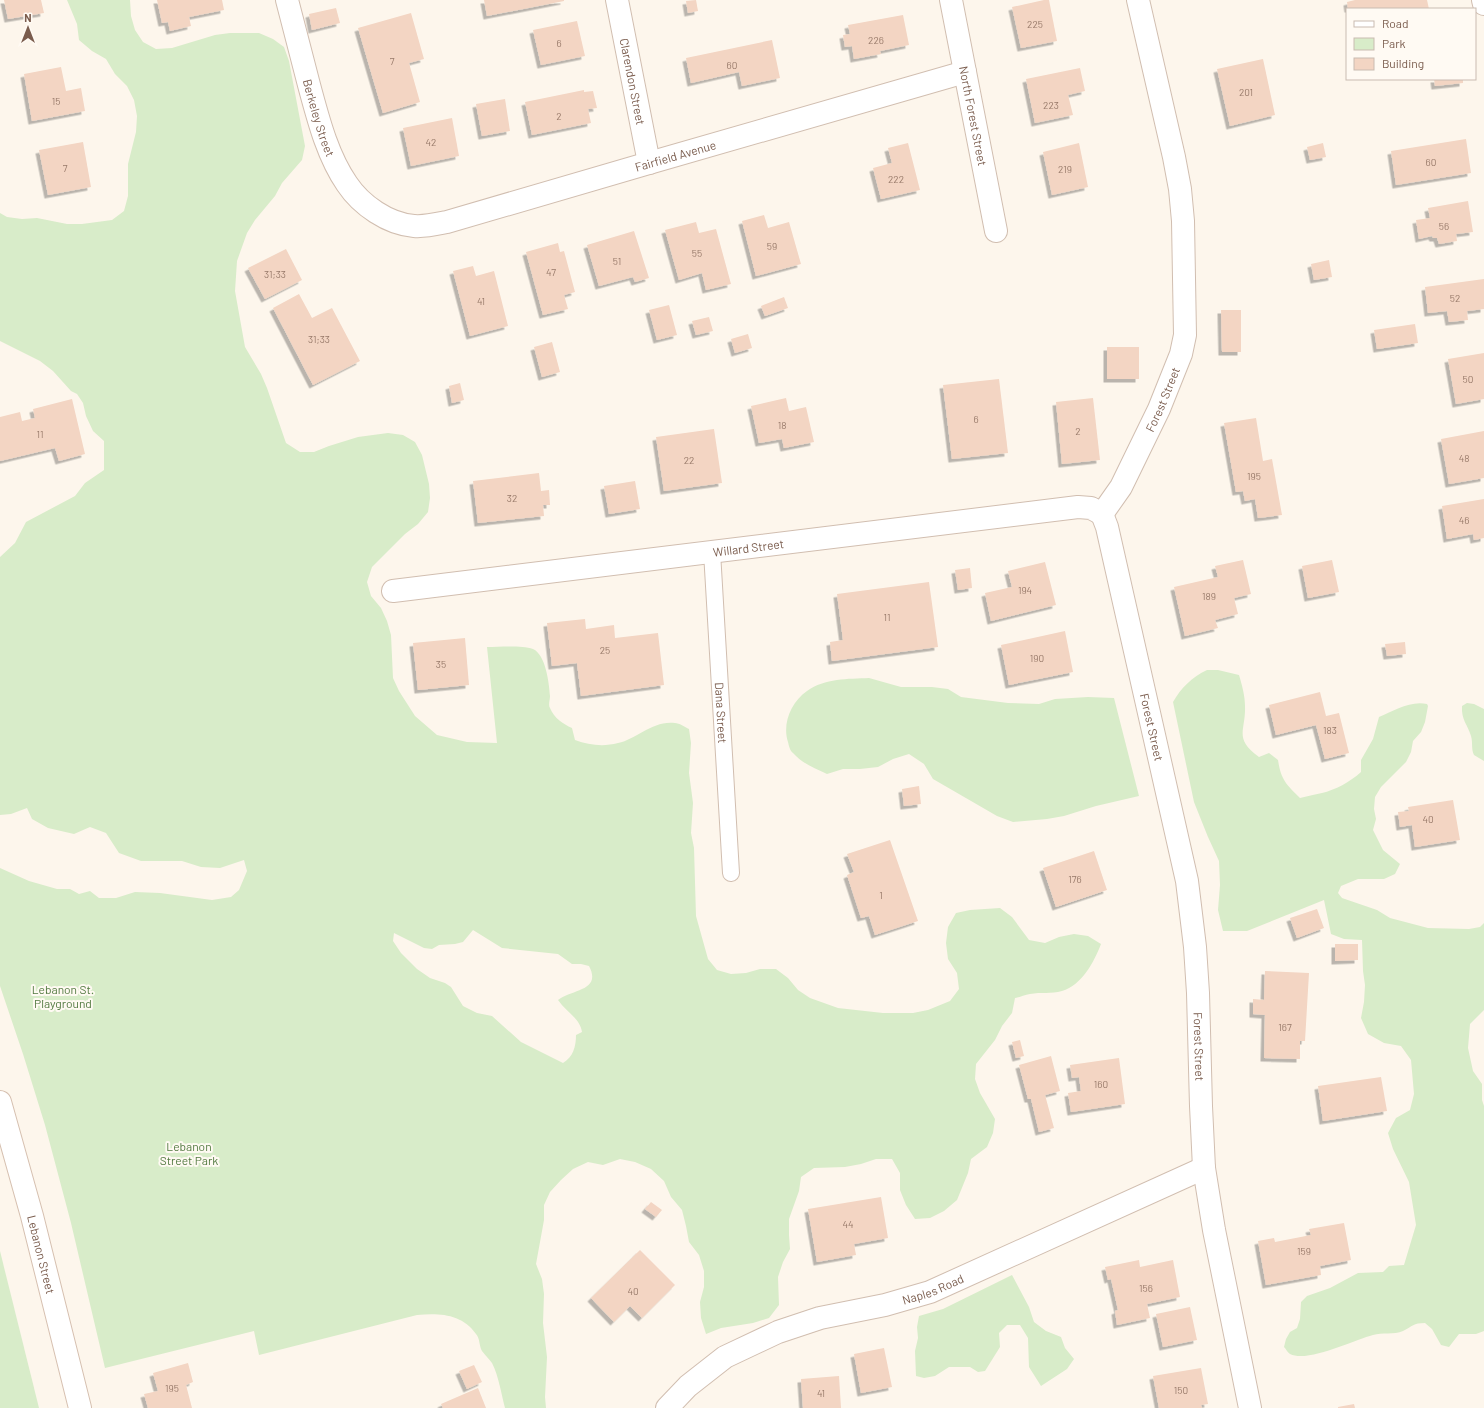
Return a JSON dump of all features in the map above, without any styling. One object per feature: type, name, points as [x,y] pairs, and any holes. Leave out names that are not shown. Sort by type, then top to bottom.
[{"type":"street","name":"Berkeley Street","points":[[287,0],[317,114],[328,147],[339,172],[347,185],[358,197],[384,217]]},
{"type":"street","name":"Clarendon Street","points":[[617,0],[649,162]]},
{"type":"street","name":"North Forest Street","points":[[951,0],[996,231]]},
{"type":"street","name":"Forest Street","points":[[1138,0],[1180,189],[1183,221],[1185,335],[1181,354],[1159,409],[1121,487],[1102,514],[1107,527],[1187,881],[1195,947],[1198,993],[1204,1168],[1214,1230],[1250,1408]]},
{"type":"street","points":[[1483,0],[1484,4]]},
{"type":"street","name":"Fairfield Avenue","points":[[384,217],[414,226],[447,222],[649,162],[965,72]]},
{"type":"street","name":"Willard Street","points":[[393,591],[1078,507],[1091,508],[1102,514]]},
{"type":"street","name":"Lebanon Street","points":[[0,1102],[32,1216],[80,1408]]},
{"type":"street","name":"Naples Road","points":[[667,1408],[688,1386],[725,1358],[778,1332],[820,1318],[885,1305],[930,1292],[1204,1168]]},
{"type":"lane","name":"Dana Street","points":[[712,552],[731,873]]},
{"type":"green space","points":[[67,0],[130,0],[131,16],[135,30],[143,42],[156,49],[172,48],[215,35],[230,33],[259,33],[273,39],[284,47],[289,61],[305,146],[302,160],[282,183],[275,196],[255,220],[247,233],[237,261],[235,291],[245,347],[261,374],[267,388],[286,443],[300,452],[314,452],[358,437],[388,433],[403,435],[415,442],[422,455],[429,484],[430,498],[428,512],[418,524],[405,534],[372,567],[367,582],[371,596],[381,608],[387,621],[391,635],[393,678],[399,691],[415,716],[437,735],[467,742],[497,743],[487,647],[516,647],[533,649],[541,657],[548,677],[550,696],[549,707],[556,718],[572,728],[575,740],[596,745],[607,745],[625,741],[659,724],[667,723],[675,723],[689,729],[691,743],[689,773],[693,803],[691,833],[694,848],[696,916],[708,959],[717,970],[731,974],[746,973],[760,969],[776,969],[788,978],[798,990],[810,998],[838,1008],[883,1013],[913,1013],[928,1010],[950,1001],[959,989],[957,973],[948,959],[946,943],[948,927],[956,913],[970,910],[1000,908],[1012,917],[1029,940],[1045,943],[1059,937],[1074,934],[1088,936],[1101,944],[1091,965],[1076,984],[1058,992],[1034,993],[1015,998],[1012,1013],[1002,1026],[995,1040],[976,1064],[975,1079],[980,1093],[995,1119],[993,1133],[987,1147],[971,1159],[968,1173],[957,1200],[944,1211],[930,1218],[915,1219],[906,1205],[900,1190],[900,1173],[892,1159],[876,1159],[845,1167],[814,1168],[801,1177],[799,1191],[789,1219],[790,1249],[783,1262],[778,1277],[779,1305],[769,1318],[753,1323],[721,1328],[706,1334],[701,1318],[700,1302],[704,1287],[704,1271],[699,1255],[689,1242],[682,1210],[671,1197],[664,1181],[651,1169],[635,1162],[620,1159],[603,1165],[588,1162],[573,1169],[550,1192],[544,1205],[544,1220],[536,1264],[542,1279],[544,1294],[543,1323],[547,1357],[545,1397],[546,1408],[505,1408],[494,1368],[492,1363],[482,1351],[477,1336],[464,1322],[450,1316],[434,1314],[417,1315],[259,1355],[254,1331],[105,1368],[71,1223],[45,1125],[0,986],[0,868],[29,881],[57,889],[70,889],[79,894],[90,891],[99,898],[116,898],[135,892],[160,893],[212,900],[231,897],[239,890],[247,871],[244,860],[220,868],[201,867],[182,861],[141,861],[119,853],[106,833],[90,827],[74,834],[48,828],[32,819],[27,808],[11,814],[0,815],[0,557],[15,543],[26,522],[75,496],[85,483],[104,470],[104,441],[93,431],[86,416],[83,403],[77,394],[71,391],[53,371],[40,361],[0,341],[0,213],[7,217],[22,219],[37,218],[67,224],[82,224],[112,220],[124,211],[128,196],[128,164],[136,132],[137,116],[134,100],[127,86],[115,74],[106,59],[92,51],[79,40],[77,24]],"holes":[[[473,930],[502,948],[558,954],[572,964],[589,966],[592,974],[592,980],[589,985],[558,1000],[576,1019],[582,1032],[576,1035],[573,1051],[569,1058],[563,1063],[521,1042],[492,1016],[477,1013],[463,1006],[451,987],[445,983],[430,978],[417,969],[401,953],[393,941],[394,933],[424,948],[432,949],[439,945],[463,942]]]},
{"type":"green space","points":[[1207,670],[1218,670],[1239,675],[1245,706],[1243,739],[1246,745],[1259,757],[1269,753],[1278,760],[1285,781],[1300,798],[1332,790],[1357,776],[1361,772],[1361,760],[1373,739],[1379,717],[1408,705],[1421,703],[1427,704],[1428,706],[1425,722],[1421,732],[1413,741],[1411,752],[1406,762],[1381,787],[1375,797],[1374,809],[1376,819],[1373,830],[1383,850],[1400,864],[1395,874],[1384,879],[1358,879],[1341,886],[1338,893],[1342,898],[1377,910],[1390,918],[1428,928],[1469,929],[1480,927],[1484,923],[1484,1010],[1470,1024],[1468,1048],[1473,1071],[1482,1084],[1482,1100],[1484,1106],[1484,1331],[1476,1334],[1459,1334],[1449,1347],[1441,1345],[1432,1329],[1425,1323],[1421,1323],[1415,1324],[1403,1331],[1373,1335],[1331,1350],[1308,1356],[1290,1354],[1284,1347],[1290,1332],[1297,1328],[1300,1319],[1301,1302],[1307,1296],[1330,1288],[1358,1273],[1383,1272],[1389,1266],[1404,1265],[1416,1225],[1409,1182],[1393,1149],[1388,1133],[1396,1118],[1410,1110],[1414,1094],[1411,1060],[1401,1046],[1384,1043],[1368,1034],[1361,1018],[1365,985],[1362,940],[1344,939],[1331,934],[1324,900],[1247,931],[1223,931],[1218,910],[1220,885],[1219,861],[1194,802],[1173,702],[1187,683]]},
{"type":"green space","points":[[869,678],[901,687],[932,687],[948,689],[961,697],[1008,703],[1039,704],[1055,699],[1088,697],[1114,698],[1139,796],[1096,806],[1064,816],[1013,822],[997,816],[933,779],[924,764],[909,754],[893,759],[878,767],[843,769],[827,774],[805,763],[790,750],[786,735],[787,721],[792,707],[801,696],[814,687],[829,681]]},
{"type":"green space","points":[[1467,703],[1474,704],[1484,709],[1484,761],[1473,753],[1470,732],[1462,711],[1462,706]]},
{"type":"green space","points":[[0,1251],[39,1408],[0,1408]]},
{"type":"green space","points":[[1012,1275],[1029,1307],[1034,1322],[1046,1331],[1061,1337],[1065,1348],[1074,1359],[1067,1369],[1041,1386],[1029,1367],[1028,1338],[1020,1325],[1007,1325],[999,1333],[1000,1347],[985,1371],[978,1372],[970,1367],[949,1367],[935,1376],[924,1378],[916,1376],[915,1351],[918,1338],[917,1327],[919,1316],[943,1309]]},
{"type":"building","points":[[4,0],[41,0],[44,13],[8,19]]},
{"type":"building","points":[[157,0],[222,0],[224,10],[189,17],[191,26],[170,31],[168,22],[162,23]]},
{"type":"building","points":[[484,0],[564,0],[564,1],[487,16]]},
{"type":"building","points":[[696,0],[698,11],[688,13],[686,1]]},
{"type":"building","points":[[1049,0],[1057,41],[1021,48],[1012,7]]},
{"type":"building","points":[[1355,0],[1427,0],[1429,8],[1348,8],[1347,2]]},
{"type":"building","points":[[336,8],[340,23],[312,30],[309,14]]},
{"type":"building","points":[[411,13],[424,59],[409,63],[420,102],[383,113],[358,28]]},
{"type":"building","points":[[903,15],[909,45],[880,51],[881,54],[854,59],[852,46],[845,47],[843,35],[850,34],[848,25]]},
{"type":"building","points":[[577,21],[585,56],[541,65],[533,30]]},
{"type":"building","points":[[772,40],[780,78],[742,86],[739,72],[691,83],[686,58]]},
{"type":"building","points":[[1263,59],[1275,115],[1230,126],[1217,69]]},
{"type":"building","points":[[61,67],[66,91],[81,88],[85,111],[32,121],[24,74]]},
{"type":"building","points":[[1080,68],[1085,91],[1068,95],[1073,115],[1035,123],[1026,79]]},
{"type":"building","points":[[1434,80],[1463,80],[1463,83],[1435,86]]},
{"type":"building","points":[[584,90],[584,92],[593,91],[597,108],[588,109],[591,123],[532,135],[525,102]]},
{"type":"building","points":[[505,99],[510,131],[482,136],[476,104]]},
{"type":"building","points":[[452,118],[459,156],[411,166],[403,128]]},
{"type":"building","points":[[1466,139],[1471,173],[1396,185],[1391,151]]},
{"type":"building","points":[[83,142],[91,187],[48,195],[39,150]]},
{"type":"building","points":[[908,143],[920,190],[881,199],[873,168],[892,163],[888,148]]},
{"type":"building","points":[[1079,143],[1088,187],[1052,195],[1043,152]]},
{"type":"building","points":[[1323,143],[1326,157],[1310,160],[1307,147]]},
{"type":"building","points":[[1468,201],[1473,232],[1456,234],[1457,241],[1439,244],[1437,238],[1433,238],[1432,236],[1419,239],[1416,220],[1430,218],[1428,208]]},
{"type":"building","points":[[764,215],[768,228],[789,222],[801,264],[756,276],[742,221]]},
{"type":"building","points":[[696,222],[699,233],[716,229],[731,284],[706,290],[702,273],[679,280],[665,230]]},
{"type":"building","points":[[634,231],[649,278],[635,282],[633,277],[599,286],[587,245]]},
{"type":"building","points":[[558,243],[560,252],[564,251],[575,292],[564,295],[568,309],[543,315],[526,252]]},
{"type":"building","points":[[286,249],[302,280],[265,299],[248,268]]},
{"type":"building","points":[[1329,260],[1332,277],[1314,280],[1311,264]]},
{"type":"building","points":[[473,266],[476,276],[494,271],[508,326],[470,336],[453,271]]},
{"type":"building","points":[[1484,279],[1484,309],[1467,311],[1468,320],[1449,322],[1447,311],[1428,313],[1425,287]]},
{"type":"building","points":[[299,294],[312,318],[332,308],[360,361],[313,385],[273,308]]},
{"type":"building","points":[[784,297],[788,308],[765,316],[761,306]]},
{"type":"building","points":[[669,305],[677,335],[657,340],[649,310]]},
{"type":"building","points":[[1221,310],[1241,310],[1241,352],[1222,352]]},
{"type":"building","points":[[709,317],[713,331],[696,335],[692,321]]},
{"type":"building","points":[[1415,324],[1418,343],[1377,349],[1374,330]]},
{"type":"building","points":[[748,334],[752,348],[735,353],[731,339]]},
{"type":"building","points":[[552,342],[560,372],[542,377],[534,347]]},
{"type":"building","points":[[1107,347],[1139,347],[1139,379],[1107,379]]},
{"type":"building","points":[[1484,353],[1484,399],[1456,404],[1448,359]]},
{"type":"building","points":[[999,379],[1008,453],[952,459],[943,385]]},
{"type":"building","points":[[460,383],[464,400],[452,403],[449,386]]},
{"type":"building","points":[[786,398],[789,411],[806,407],[814,442],[784,448],[782,439],[759,443],[751,406]]},
{"type":"building","points":[[1093,398],[1100,460],[1062,464],[1056,402]]},
{"type":"building","points":[[72,399],[85,454],[59,461],[55,448],[0,461],[0,417],[20,412],[22,421],[35,418],[33,409]]},
{"type":"building","points":[[1256,418],[1263,461],[1272,459],[1282,515],[1258,518],[1255,499],[1245,501],[1243,491],[1236,492],[1224,423]]},
{"type":"building","points":[[714,429],[722,483],[664,491],[656,437]]},
{"type":"building","points":[[1484,431],[1484,478],[1449,484],[1441,439]]},
{"type":"building","points":[[539,473],[541,491],[549,490],[550,505],[543,505],[544,516],[478,523],[473,481]]},
{"type":"building","points":[[635,481],[640,509],[609,514],[604,486]]},
{"type":"building","points":[[1484,499],[1484,538],[1474,540],[1473,534],[1447,539],[1442,506]]},
{"type":"building","points":[[1243,560],[1251,594],[1234,598],[1238,614],[1215,620],[1218,628],[1185,636],[1174,587],[1218,577],[1215,566]]},
{"type":"building","points":[[1332,560],[1339,592],[1308,598],[1302,566]]},
{"type":"building","points":[[1045,562],[1056,605],[991,621],[985,593],[1012,587],[1008,571]]},
{"type":"building","points":[[970,568],[972,588],[958,590],[955,570]]},
{"type":"building","points":[[929,582],[938,647],[832,661],[830,642],[843,640],[837,594]]},
{"type":"building","points":[[585,619],[586,629],[614,625],[615,638],[658,633],[664,685],[581,696],[577,663],[552,666],[547,623]]},
{"type":"building","points":[[1065,631],[1073,672],[1009,685],[1001,645]]},
{"type":"building","points":[[465,638],[469,685],[418,690],[413,643]]},
{"type":"building","points":[[1405,642],[1406,654],[1387,656],[1385,644]]},
{"type":"building","points":[[1320,692],[1326,716],[1339,713],[1349,753],[1325,759],[1316,725],[1276,735],[1269,705]]},
{"type":"building","points":[[919,786],[921,804],[904,806],[902,789]]},
{"type":"building","points":[[1453,800],[1460,840],[1415,847],[1412,825],[1400,827],[1398,812],[1409,811],[1408,807]]},
{"type":"building","points":[[890,840],[918,921],[875,935],[869,916],[861,918],[847,875],[854,872],[847,854]]},
{"type":"building","points":[[1094,851],[1107,890],[1056,907],[1043,868]]},
{"type":"building","points":[[1317,909],[1324,928],[1297,938],[1290,918]]},
{"type":"building","points":[[1335,944],[1358,944],[1358,960],[1335,961]]},
{"type":"building","points":[[1265,971],[1309,973],[1305,1041],[1300,1041],[1300,1059],[1264,1058],[1265,1015],[1253,1014],[1253,999],[1264,1000]]},
{"type":"building","points":[[1020,1040],[1024,1056],[1016,1058],[1012,1042]]},
{"type":"building","points":[[1051,1056],[1060,1091],[1045,1095],[1054,1128],[1039,1132],[1031,1099],[1028,1099],[1019,1065]]},
{"type":"building","points":[[1119,1058],[1125,1104],[1071,1112],[1068,1093],[1081,1091],[1079,1077],[1072,1078],[1070,1065]]},
{"type":"building","points":[[1381,1077],[1387,1111],[1323,1121],[1318,1086]]},
{"type":"building","points":[[881,1197],[888,1238],[854,1244],[856,1255],[817,1262],[808,1209]]},
{"type":"building","points":[[651,1202],[662,1210],[656,1217],[645,1209]]},
{"type":"building","points":[[1344,1223],[1351,1260],[1320,1266],[1321,1275],[1266,1285],[1258,1241],[1274,1238],[1275,1242],[1311,1235],[1309,1229]]},
{"type":"building","points":[[640,1250],[675,1285],[642,1318],[630,1306],[614,1322],[591,1298]]},
{"type":"building","points":[[1139,1260],[1140,1267],[1173,1260],[1180,1297],[1147,1304],[1150,1318],[1117,1325],[1115,1311],[1118,1310],[1111,1279],[1108,1280],[1105,1267]]},
{"type":"building","points":[[1190,1307],[1197,1340],[1163,1347],[1156,1314]]},
{"type":"building","points":[[884,1348],[892,1387],[861,1393],[854,1354]]},
{"type":"building","points":[[188,1363],[193,1382],[186,1385],[192,1408],[148,1408],[144,1394],[158,1391],[153,1373]]},
{"type":"building","points":[[474,1365],[482,1382],[467,1389],[459,1371]]},
{"type":"building","points":[[1201,1368],[1208,1404],[1201,1405],[1202,1408],[1159,1408],[1153,1376]]},
{"type":"building","points":[[839,1376],[841,1408],[803,1408],[801,1379]]},
{"type":"building","points":[[478,1388],[486,1408],[443,1408],[441,1404]]},
{"type":"building","points":[[1354,1404],[1355,1408],[1338,1408],[1338,1407]]},
{"type":"park label","name":"Lebanon St. Playground","points":[[63,996]]},
{"type":"park label","name":"Lebanon Street Park","points":[[189,1153]]}]
